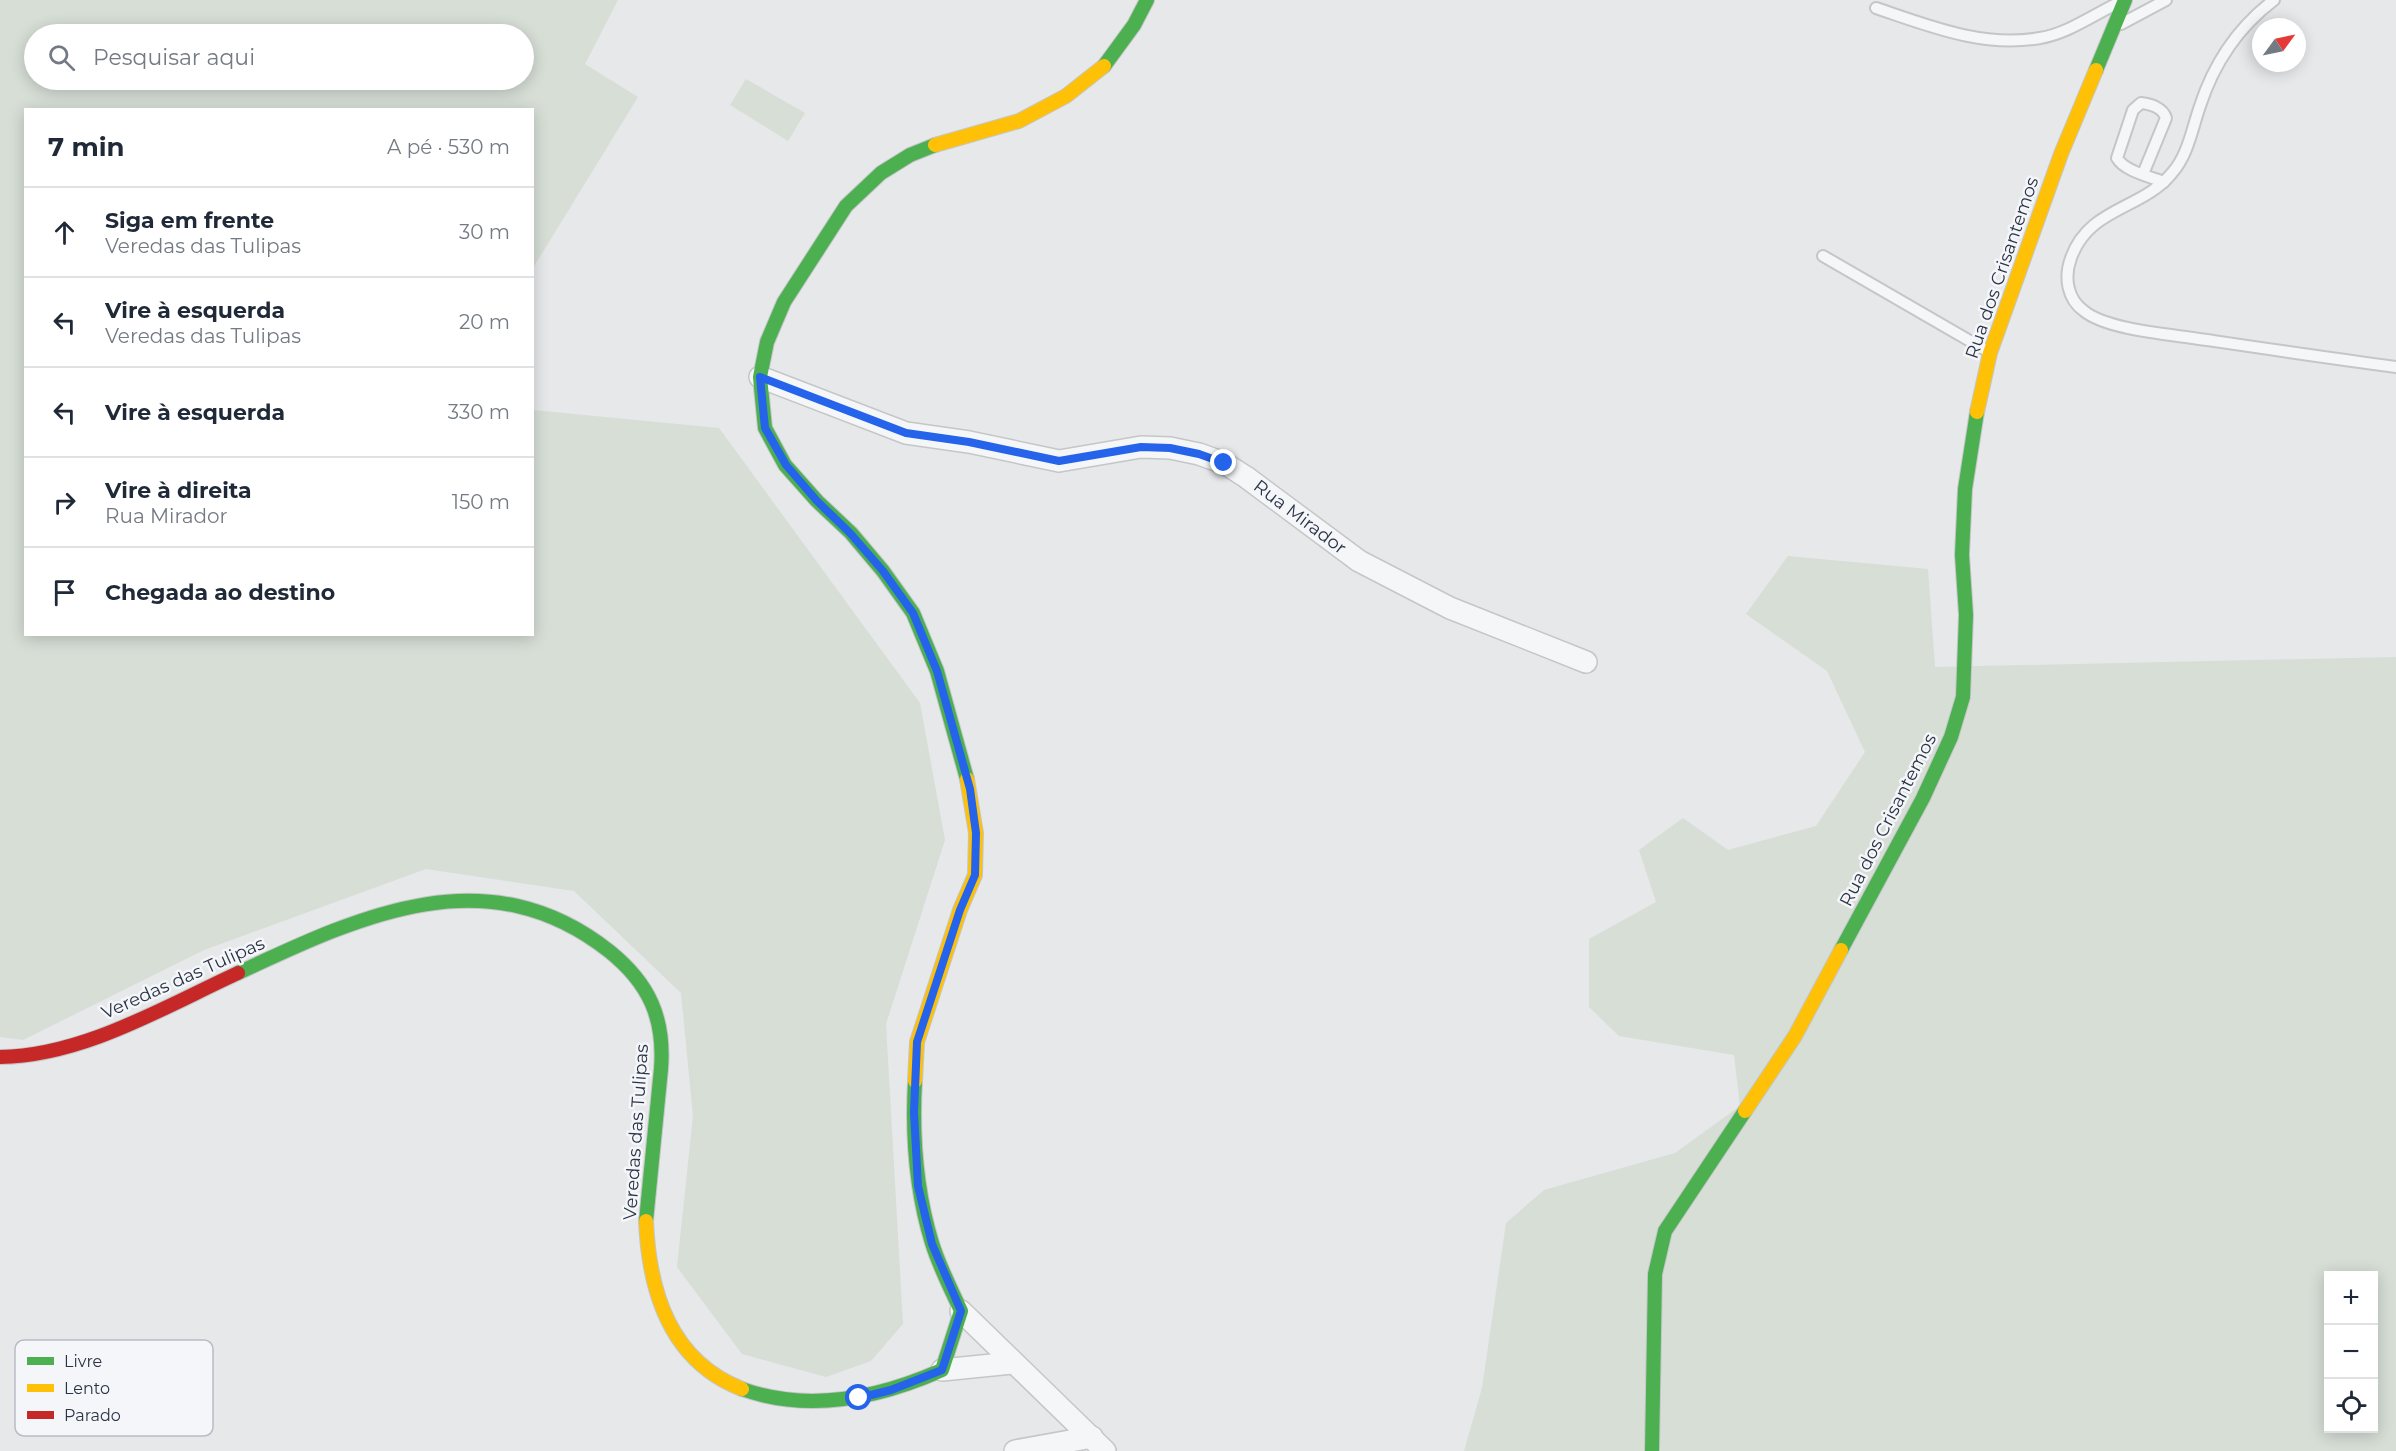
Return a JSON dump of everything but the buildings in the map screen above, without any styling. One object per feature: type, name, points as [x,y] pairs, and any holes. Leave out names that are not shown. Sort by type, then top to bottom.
[{"type":"main road","points":[[942,1370],[961,1311],[932,1244],[918,1186],[914,1112],[917,1042],[960,910],[975,875],[976,833],[970,789],[937,671],[913,613],[883,571],[786,465],[765,428],[760,377],[767,342],[784,302],[812,255],[846,206],[881,173],[910,155],[943,141],[1019,121],[1066,96],[1109,62],[1134,26],[1147,0]]},
{"type":"main road","name":"Rua dos Crisantemos","points":[[1652,1451],[1655,1274],[1665,1231],[1795,1036],[1923,798],[1951,737],[1963,697],[1966,615],[1962,555],[1965,489],[1972,438],[1990,353],[2061,154],[2125,0]]},
{"type":"main road","name":"Veredas das Tulipas","points":[[0,1058],[51,1053],[88,1041],[250,967],[337,930],[385,914],[430,902],[473,901],[523,907],[573,927],[612,953],[643,984],[660,1022],[662,1065],[646,1218],[649,1260],[650,1270],[665,1315],[686,1350],[713,1375],[745,1389],[774,1398],[813,1400],[859,1398],[891,1390],[942,1370]]},
{"type":"street","name":"Rua Mirador","points":[[760,377],[906,433],[969,442],[1059,461],[1141,447],[1170,448],[1199,454],[1224,463],[1246,477],[1359,561],[1450,608],[1586,662]]},
{"type":"street","points":[[961,1311],[1098,1444]]},
{"type":"street","points":[[942,1370],[1012,1363]]},
{"type":"street","points":[[1015,1451],[1098,1444]]},
{"type":"lane","points":[[1876,9],[1946,31],[1976,38],[2007,40],[2040,38],[2062,31],[2125,0]]},
{"type":"lane","points":[[2113,28],[2166,0]]},
{"type":"lane","points":[[2274,0],[2259,12],[2228,46],[2211,76],[2183,157],[2164,182],[2094,223],[2081,237],[2070,259],[2067,279],[2069,291],[2076,304],[2085,313],[2132,329],[2396,367]]},
{"type":"lane","points":[[2144,174],[2166,118],[2165,113],[2158,108],[2141,103],[2133,110],[2117,158],[2120,163],[2144,174],[2164,182]]},
{"type":"lane","points":[[1823,256],[1990,353]]},
{"type":"shaded area","points":[[0,0],[618,0],[585,64],[638,97],[534,266],[534,108],[24,108],[24,636],[534,636],[534,410],[719,428],[920,703],[945,840],[886,1024],[903,1324],[871,1361],[826,1377],[742,1354],[677,1267],[693,1116],[681,993],[574,891],[426,869],[204,950],[23,1040],[0,1037]]},
{"type":"shaded area","points":[[746,79],[805,113],[788,141],[730,105]]},
{"type":"shaded area","points":[[1788,556],[1928,569],[1935,667],[2396,657],[2396,1451],[1464,1451],[1482,1388],[1506,1223],[1544,1190],[1675,1153],[1740,1106],[1734,1055],[1619,1036],[1589,1007],[1589,939],[1656,902],[1639,850],[1683,818],[1728,850],[1816,826],[1865,752],[1827,671],[1746,614]]},
{"type":"traffic: fast","points":[[1104,66],[1134,25],[1147,0]]},
{"type":"traffic: fast","points":[[2096,70],[2125,0]]},
{"type":"traffic: fast","points":[[935,145],[910,155],[881,173],[846,206],[784,302],[767,342],[760,377],[765,428],[785,465],[817,501],[851,533],[883,571],[913,613],[937,671],[967,779]]},
{"type":"traffic: fast","points":[[1841,950],[1923,798],[1951,737],[1963,697],[1966,615],[1962,555],[1965,489],[1977,412]]},
{"type":"traffic: fast","points":[[238,973],[330,932],[377,916],[424,905],[470,901],[517,906],[563,922],[609,951],[623,963],[644,989],[657,1018],[662,1051],[646,1221]]},
{"type":"traffic: fast","points":[[742,1389],[793,1400],[843,1399],[894,1388],[942,1370],[961,1311],[935,1252],[922,1203],[915,1142],[915,1081]]},
{"type":"traffic: fast","points":[[1652,1451],[1655,1274],[1665,1231],[1745,1111]]},
{"type":"traffic: slow","points":[[935,145],[1019,121],[1066,96],[1104,66]]},
{"type":"traffic: slow","points":[[1977,412],[1990,353],[2061,154],[2096,70]]},
{"type":"traffic: slow","points":[[915,1081],[917,1042],[960,910],[975,875],[976,833],[967,779]]},
{"type":"traffic: slow","points":[[1745,1111],[1795,1036],[1841,950]]},
{"type":"traffic: slow","points":[[646,1221],[652,1273],[668,1321],[681,1342],[697,1361],[717,1377],[742,1389]]},
{"type":"traffic: jam","points":[[0,1057],[62,1048],[92,1039],[152,1014],[238,973]]},
{"type":"route","points":[[859,1398],[912,1383],[942,1370],[961,1311],[932,1244],[918,1186],[914,1112],[917,1042],[960,910],[975,875],[976,833],[970,789],[956,735],[937,671],[913,613],[883,571],[786,465],[765,428],[760,377],[906,433],[969,442],[1059,461],[1141,447],[1170,448],[1199,454],[1224,463]]}]
